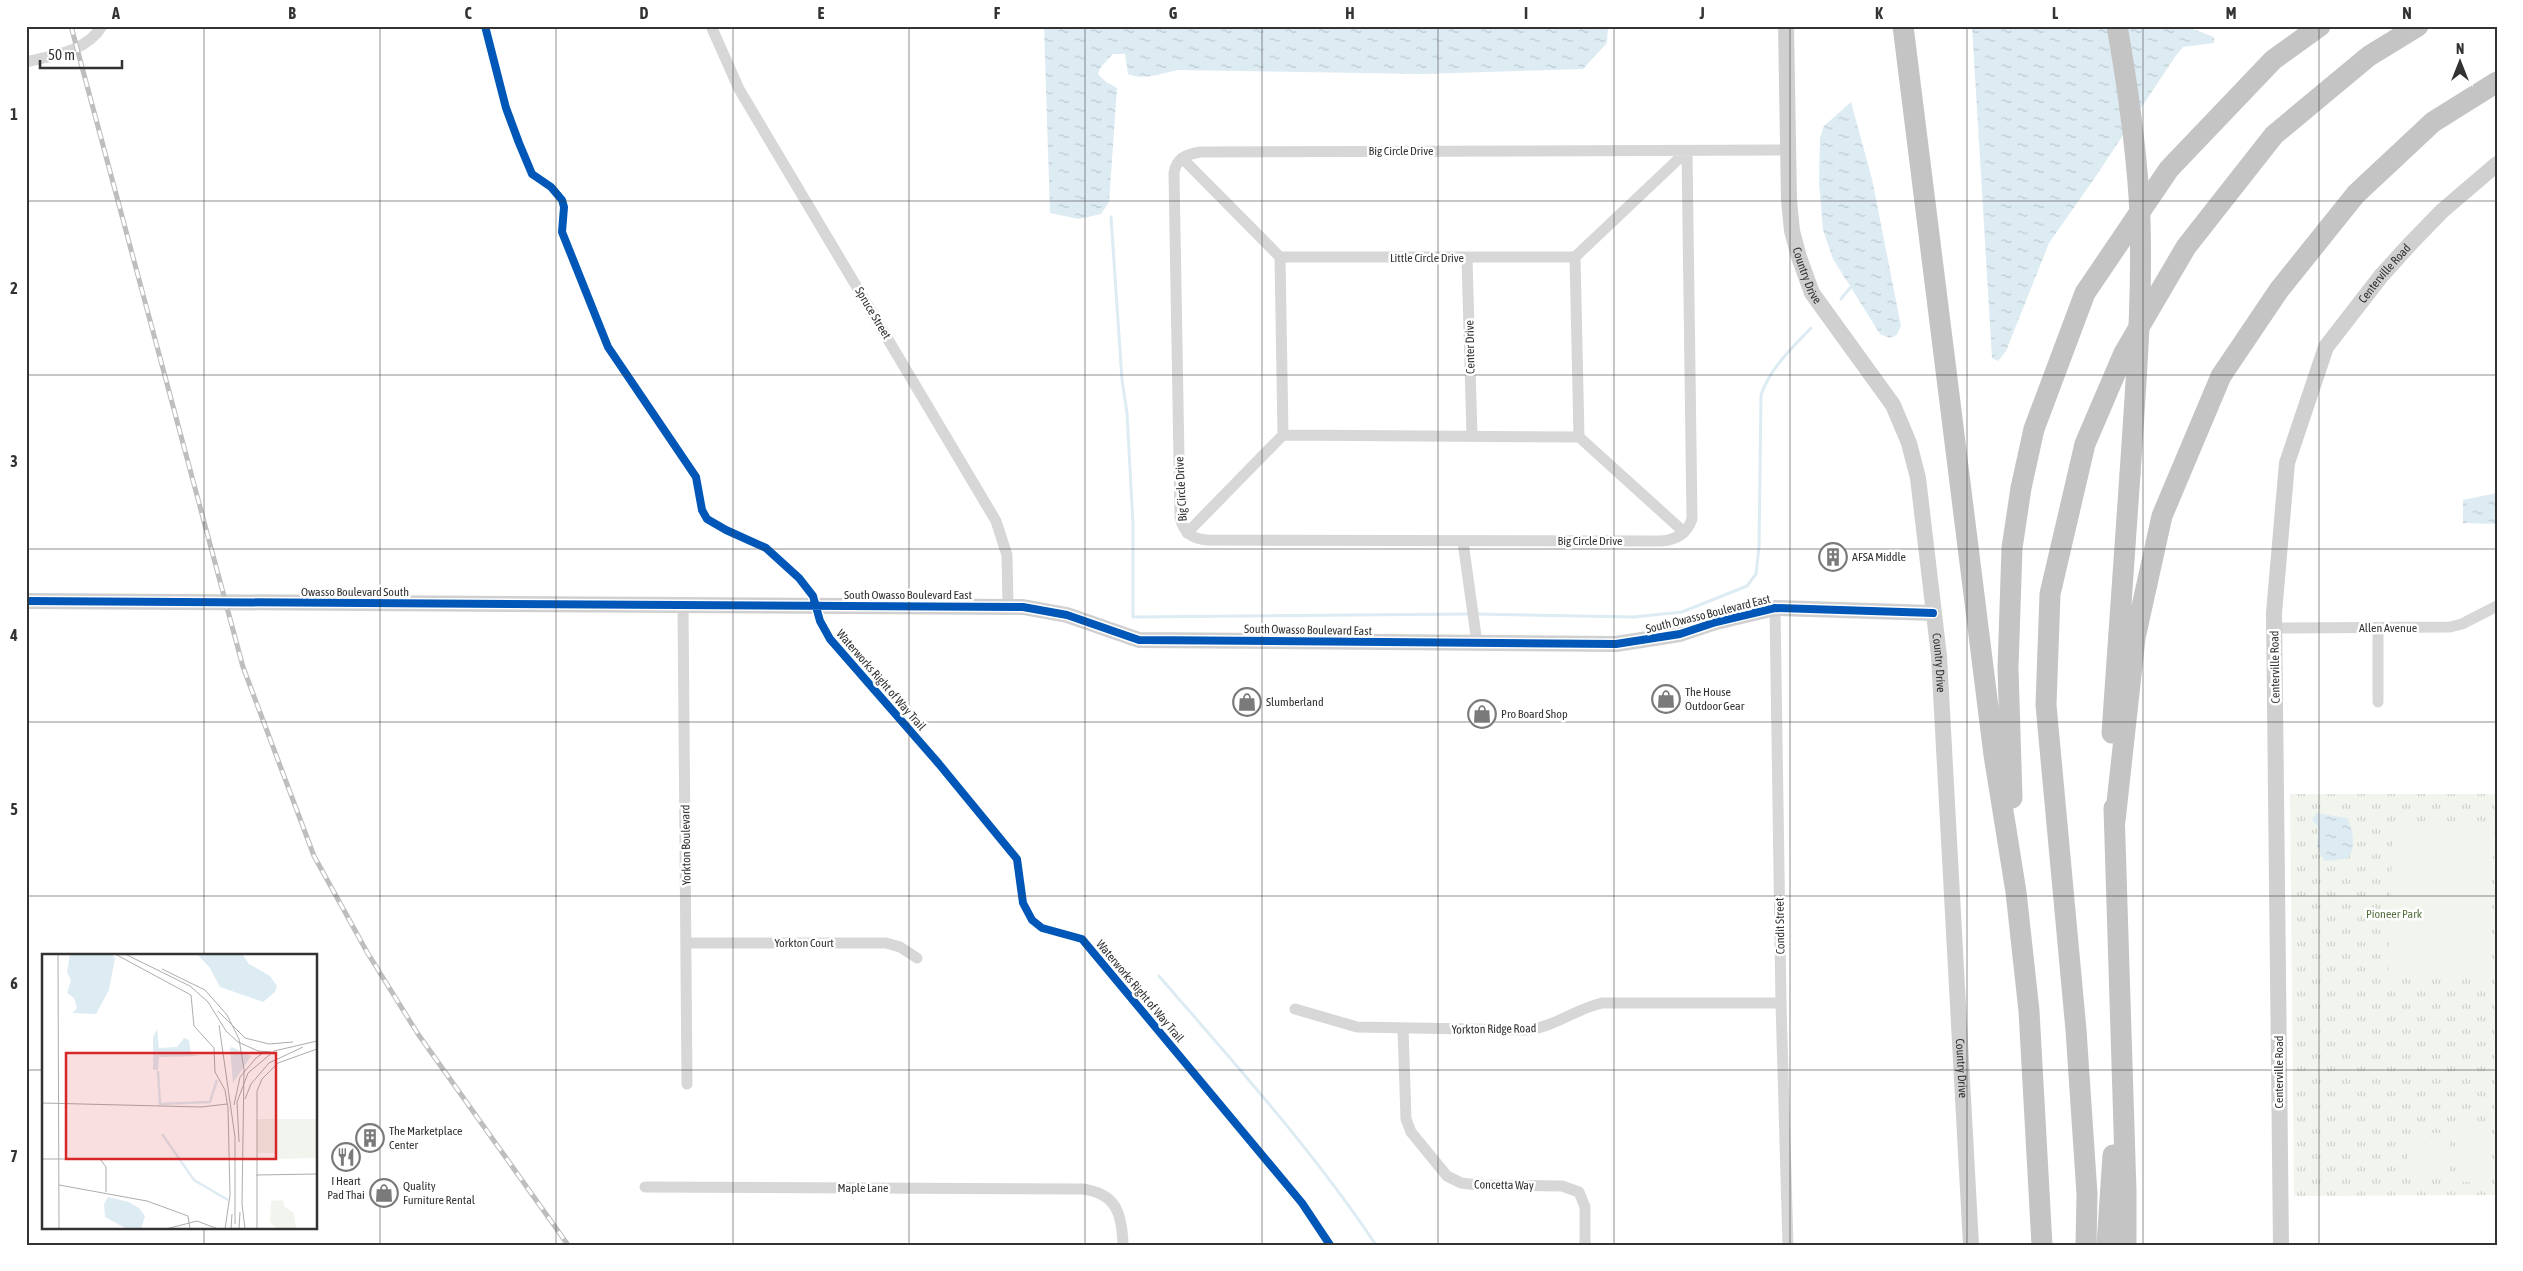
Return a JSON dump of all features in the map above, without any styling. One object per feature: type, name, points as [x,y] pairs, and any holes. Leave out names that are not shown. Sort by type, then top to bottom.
[{"type":"highway","points":[[1903,26],[1994,755],[2016,892],[2029,1011],[2042,1245]]},
{"type":"highway","points":[[2117,26],[2132,126],[2139,196],[2138,332],[2130,474],[2113,699],[2112,760],[2126,1192],[2126,1245]]},
{"type":"highway","points":[[2016,892],[2008,668],[2012,548],[2021,488],[2034,429],[2085,293],[2169,169],[2273,60],[2320,26]]},
{"type":"highway","points":[[2086,1245],[2087,1194],[2076,1030],[2046,705],[2050,594],[2085,444],[2124,353],[2186,247],[2274,135],[2369,56],[2418,26]]},
{"type":"highway","points":[[2115,821],[2136,638],[2162,516],[2221,376],[2279,290],[2356,194],[2433,122],[2497,82]]},
{"type":"highway","points":[[2107,1245],[2120,1036]]},
{"type":"street","points":[[26,62],[85,45],[94,38],[102,26]]},
{"type":"street","name":"Spruce Street","points":[[712,26],[739,89],[996,521],[1007,554],[1008,607]]},
{"type":"street","name":"Country Drive","points":[[1786,26],[1788,150],[1792,231],[1812,293],[1893,405],[1909,443],[1918,478],[1939,656],[1971,1245]]},
{"type":"street","name":"Big Circle Drive","points":[[1684,532],[1670,540],[1463,542],[1207,540],[1198,539],[1187,533],[1180,517],[1175,166],[1182,158],[1200,152],[1788,150]]},
{"type":"street","points":[[1579,437],[1575,257],[1687,151]]},
{"type":"street","points":[[1187,533],[1284,435],[1579,437],[1684,532],[1692,519],[1687,151]]},
{"type":"street","points":[[1182,158],[1280,257],[1284,435]]},
{"type":"street","name":"Centerville Road","points":[[2281,1245],[2274,628],[2287,463],[2326,348],[2380,276],[2442,211],[2497,164]]},
{"type":"street","name":"Little Circle Drive","points":[[1280,257],[1575,257]]},
{"type":"street","name":"Center Drive","points":[[1467,258],[1472,436]]},
{"type":"street","points":[[1463,542],[1477,643]]},
{"type":"street","name":"Owasso Boulevard South","points":[[26,601],[683,606]]},
{"type":"street","name":"South Owasso Boulevard East","points":[[683,606],[1008,607],[1047,610],[1139,640],[1477,643],[1624,643],[1680,634],[1716,622],[1775,608],[1933,613]]},
{"type":"street","name":"Yorkton Boulevard","points":[[683,606],[687,1084]]},
{"type":"street","name":"Allen Avenue","points":[[2274,628],[2450,628],[2497,606]]},
{"type":"street","name":"Condit Street","points":[[1775,608],[1781,1003],[1788,1245]]},
{"type":"street","points":[[2378,628],[2378,702]]},
{"type":"street","name":"Yorkton Court","points":[[687,943],[886,943],[900,947],[917,958]]},
{"type":"street","name":"Yorkton Ridge Road","points":[[1295,1009],[1357,1027],[1539,1029],[1552,1025],[1590,1006],[1602,1003],[1781,1003]]},
{"type":"street","name":"Concetta Way","points":[[1403,1029],[1406,1119],[1411,1132],[1429,1154],[1448,1176],[1461,1183],[1562,1186],[1579,1192],[1585,1207],[1585,1245]]},
{"type":"street","name":"Maple Lane","points":[[645,1187],[1094,1190],[1111,1200],[1122,1222],[1123,1245]]},
{"type":"green space","name":"Pioneer Park","points":[[2290,794],[2497,794],[2497,1195],[2294,1196]]},
{"type":"green space","points":[[2393,822],[2494,825],[2489,976],[2388,974]]},
{"type":"green space","points":[[2455,1124],[2485,1124],[2486,1182],[2456,1182]]},
{"type":"green space","points":[[2432,1133],[2450,1133],[2450,1173],[2432,1173]]},
{"type":"green space","points":[[2408,1134],[2425,1134],[2425,1173],[2407,1173]]},
{"type":"water","points":[[1044,26],[1608,26],[1607,43],[1583,69],[1423,74],[1178,70],[1140,77],[1128,74],[1125,54],[1113,54],[1100,68],[1098,74],[1106,82],[1117,88],[1109,202],[1101,214],[1079,219],[1050,213]]},
{"type":"water","points":[[1972,26],[2185,26],[2214,37],[2214,43],[2183,47],[2049,243],[2006,351],[1998,361],[1992,358]]},
{"type":"water","points":[[1851,102],[1872,179],[1901,326],[1897,335],[1889,338],[1880,334],[1833,259],[1823,230],[1819,183],[1820,138],[1824,126]]},
{"type":"water","points":[[2497,493],[2497,524],[2463,523],[2463,500]]},
{"type":"water","points":[[2316,813],[2347,818],[2353,838],[2349,857],[2324,861],[2317,846],[2319,828],[2312,820]]},
{"type":"waterway","points":[[1111,217],[1122,380],[1127,413],[1133,524],[1133,617],[1469,614]]},
{"type":"waterway","points":[[1841,299],[1850,288]]},
{"type":"waterway","points":[[1476,614],[1634,617],[1682,612],[1747,586],[1756,574],[1759,547],[1761,395],[1776,367],[1811,328]]},
{"type":"waterway","points":[[1159,976],[1299,1141],[1376,1245]]},
{"type":"railway","points":[[71,26],[243,667],[314,856],[367,952],[418,1034],[568,1245]]},
{"type":"cycle path","name":"Waterworks Right of Way Trail","points":[[485,26],[506,108],[519,143],[532,174],[551,187],[562,200],[564,207],[562,232],[608,347],[696,477],[702,510],[707,519],[766,548],[799,578],[813,596],[820,621],[830,639],[939,764],[1017,859],[1023,903],[1032,920],[1042,928],[1082,939],[1302,1203],[1330,1245]]},
{"type":"cycle path","points":[[26,601],[1023,607],[1067,615],[1139,640],[1616,644],[1680,634],[1716,622],[1775,608],[1933,613]]},
{"type":"place","name":"AFSA Middle","points":[[1833,557]]},
{"type":"place","name":"The House Outdoor Gear","points":[[1666,699]]},
{"type":"place","name":"Slumberland","points":[[1247,702]]},
{"type":"place","name":"Pro Board Shop","points":[[1482,714]]},
{"type":"place","name":"The Marketplace Center","points":[[370,1138]]},
{"type":"place","name":"I Heart Pad Thai","points":[[346,1157]]},
{"type":"place","name":"Quality Furniture Rental","points":[[384,1193]]}]
